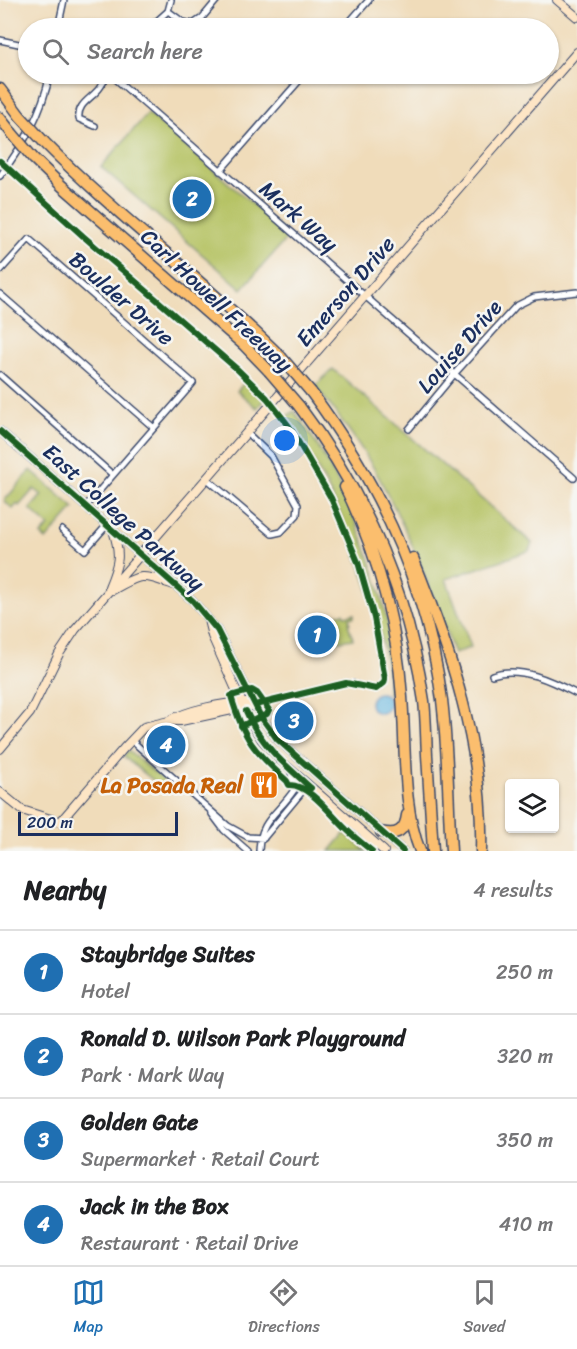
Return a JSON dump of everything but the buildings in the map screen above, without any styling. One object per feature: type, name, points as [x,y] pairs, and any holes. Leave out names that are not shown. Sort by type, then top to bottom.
[{"type":"highway","name":"Carl Howell Freeway","points":[[0,89],[20,116],[81,178],[255,331],[281,357],[346,441],[382,505],[413,579],[426,621],[443,710],[451,851]]},
{"type":"highway","name":"Carl Howell Freeway","points":[[0,118],[33,158],[70,193],[244,345],[310,420],[335,458],[368,516],[396,585],[410,632],[424,703],[433,851]]},
{"type":"highway","points":[[310,420],[357,514],[385,596],[401,678],[408,803],[414,835],[420,851]]},
{"type":"highway","points":[[346,441],[379,489],[395,518],[429,597],[451,659],[464,703],[472,745],[480,807],[481,851]]},
{"type":"highway","points":[[381,832],[393,834],[403,829],[406,823],[408,803]]},
{"type":"main road","points":[[557,0],[577,17]]},
{"type":"main road","name":"Emerson Drive","points":[[559,73],[577,52]]},
{"type":"main road","name":"Emerson Drive","points":[[106,594],[549,84]]},
{"type":"main road","name":"East College Parkway","points":[[0,431],[193,601],[217,630],[255,705],[280,743],[403,851]]},
{"type":"main road","points":[[2,745],[30,713],[66,643],[106,594],[118,566],[120,555],[110,528]]},
{"type":"main road","points":[[106,594],[135,577],[142,576],[178,586]]},
{"type":"main road","name":"East College Parkway","points":[[208,620],[212,636],[243,706],[262,740],[316,792],[384,851]]},
{"type":"main road","points":[[0,792],[22,810],[60,822],[144,727],[169,720],[181,722],[255,705]]},
{"type":"street","points":[[60,18],[64,0]]},
{"type":"street","points":[[160,18],[168,11],[171,0]]},
{"type":"street","points":[[202,18],[217,0]]},
{"type":"street","points":[[353,18],[369,0]]},
{"type":"street","points":[[168,11],[178,18]]},
{"type":"street","points":[[0,40],[18,44]]},
{"type":"street","points":[[0,176],[31,131],[47,84]]},
{"type":"street","points":[[95,126],[79,119],[79,110],[102,84]]},
{"type":"street","name":"Mark Way","points":[[120,84],[574,478]]},
{"type":"street","points":[[220,171],[297,84]]},
{"type":"street","name":"Boulder Drive","points":[[0,271],[29,239],[193,383],[154,428]]},
{"type":"street","name":"Louise Drive","points":[[409,429],[454,374],[516,306],[534,297],[577,292]]},
{"type":"street","points":[[0,294],[154,428],[86,506]]},
{"type":"street","points":[[0,375],[113,475]]},
{"type":"street","points":[[206,478],[272,534],[281,532],[297,515],[298,505],[272,458],[246,432]]},
{"type":"street","points":[[62,530],[85,550],[110,528]]},
{"type":"street","points":[[492,675],[509,671],[523,673],[549,681],[577,694]]},
{"type":"street","points":[[255,705],[341,684],[359,685]]},
{"type":"street","points":[[131,740],[235,831],[260,844]]},
{"type":"street","points":[[260,844],[263,829],[294,790],[290,768]]},
{"type":"street","points":[[260,844],[302,792],[308,790],[316,792]]},
{"type":"street","points":[[210,810],[224,830],[248,851]]},
{"type":"green space","points":[[148,113],[289,236],[242,289],[101,167]]},
{"type":"green space","points":[[333,369],[532,543],[529,551],[446,579],[471,647],[454,654],[415,552],[380,479],[354,438],[315,386]]},
{"type":"green space","points":[[245,382],[265,399],[257,408],[237,391]]},
{"type":"green space","points":[[294,411],[333,473],[365,545],[387,621],[396,693],[388,693],[386,664],[378,626],[360,563],[340,513],[315,465],[285,418]]},
{"type":"green space","points":[[31,470],[74,508],[46,540],[41,535],[49,526],[30,509],[42,495],[34,489],[19,506],[17,504],[13,509],[4,501]]},
{"type":"green space","points":[[344,613],[345,616],[354,614],[354,617],[349,618],[350,623],[348,624],[353,639],[327,645],[321,617]]},
{"type":"green space","points":[[129,751],[166,782],[164,789],[124,757]]},
{"type":"green space","points":[[345,833],[366,851],[330,851]]},
{"type":"water","points":[[380,693],[387,696],[390,703],[387,710],[380,713],[373,710],[370,703],[373,696]]},
{"type":"cycle path","points":[[0,161],[267,398],[289,426],[331,498],[358,562],[374,618],[384,683],[376,689],[346,683],[255,705]]},
{"type":"cycle path","points":[[0,431],[193,601],[217,630],[261,717],[277,739],[403,851]]},
{"type":"cycle path","points":[[241,726],[267,714],[269,710],[257,693],[252,690],[231,696],[241,724],[246,734],[258,753],[289,785],[297,786],[312,795],[349,832],[372,851]]},
{"type":"cycle path","points":[[246,711],[266,744],[311,788]]},
{"type":"place","name":"Ronald D. Wilson Park Playground","points":[[192,199]]},
{"type":"place","name":"Staybridge Suites","points":[[317,635]]},
{"type":"place","name":"Golden Gate","points":[[294,721]]},
{"type":"place","name":"Jack in the Box","points":[[166,745]]},
{"type":"place","name":"La Posada Real","points":[[264,785]]}]
